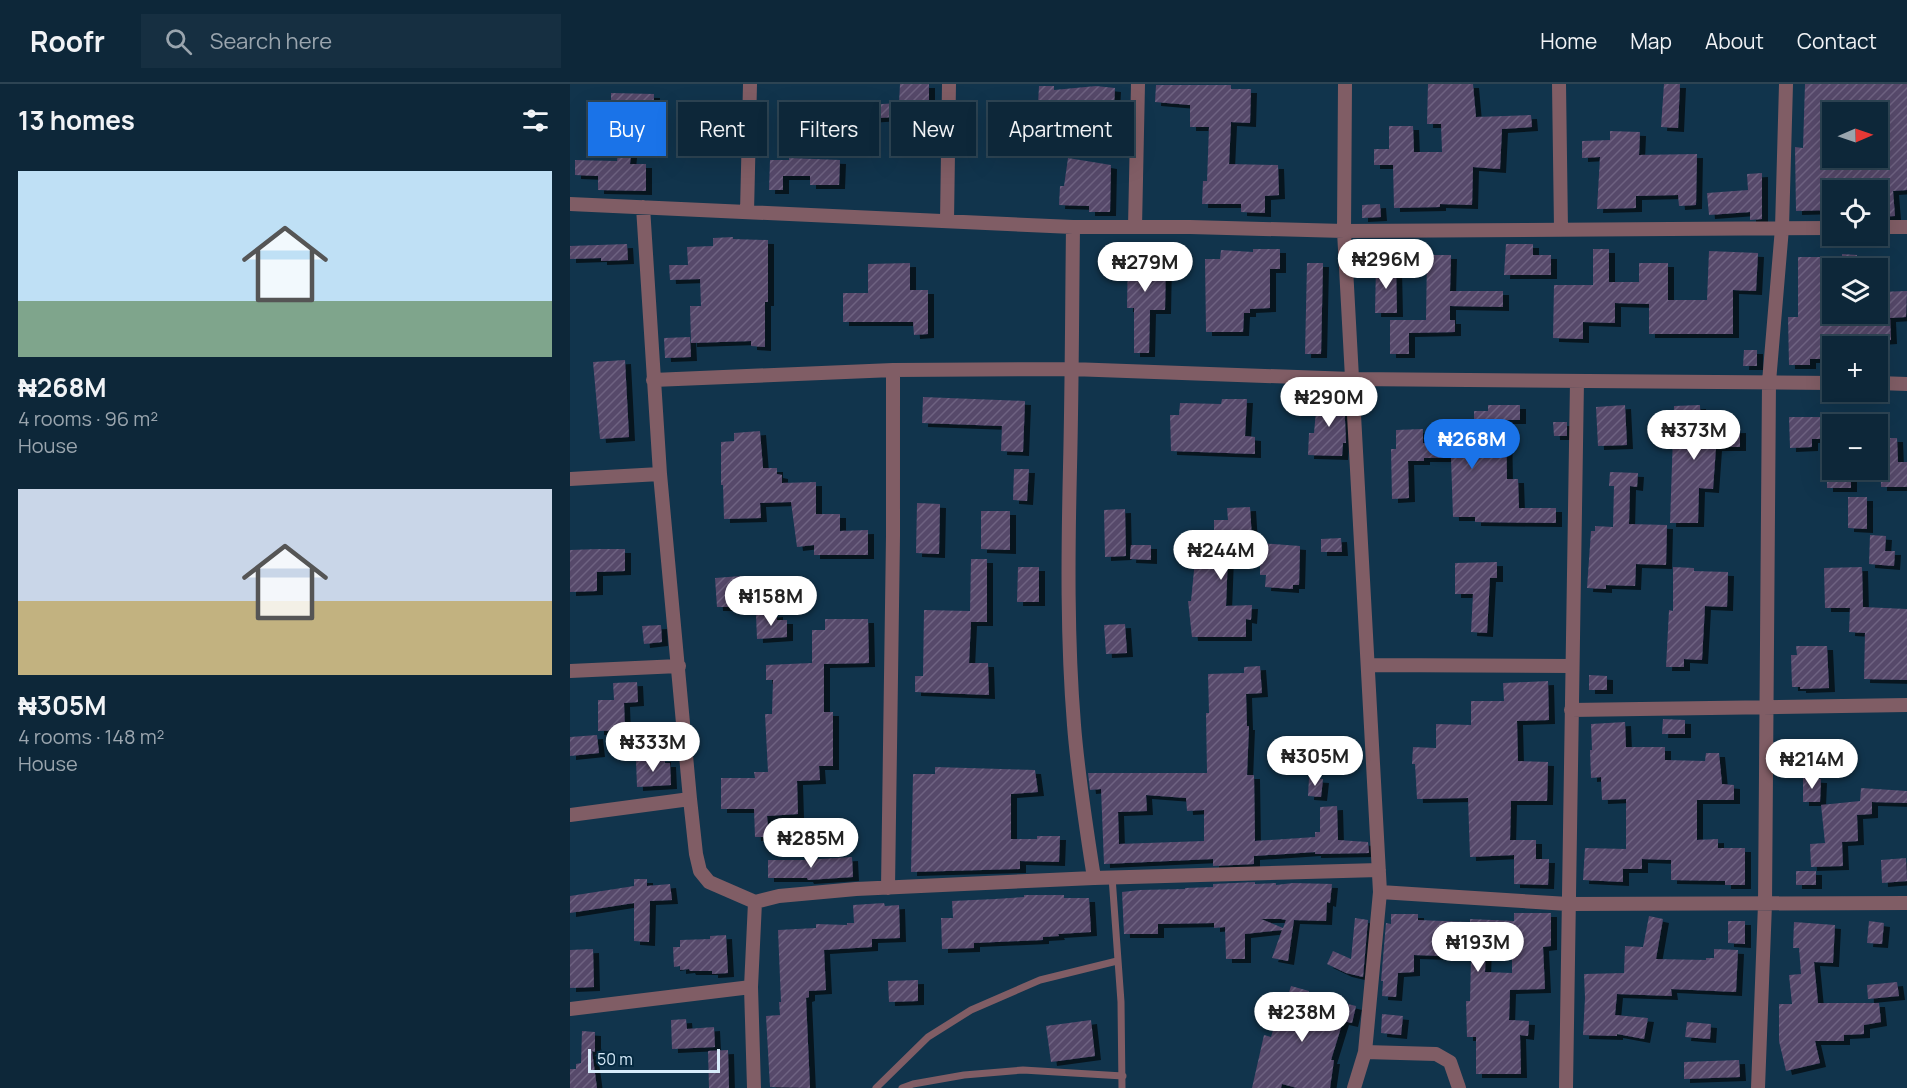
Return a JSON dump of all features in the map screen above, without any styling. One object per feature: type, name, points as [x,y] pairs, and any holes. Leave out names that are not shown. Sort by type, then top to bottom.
[{"type":"street","points":[[747,212],[750,84]]},
{"type":"street","points":[[947,221],[949,84]]},
{"type":"street","points":[[1136,227],[1138,84]]},
{"type":"street","points":[[1345,84],[1344,231],[1380,892],[1365,1052],[1354,1088]]},
{"type":"street","points":[[1559,84],[1561,230]]},
{"type":"street","points":[[1758,1088],[1766,904],[1769,382],[1782,228],[1786,84]]},
{"type":"street","points":[[570,204],[1073,226],[1344,231],[1822,228]]},
{"type":"street","points":[[643,207],[660,474],[690,799],[696,854],[700,871],[709,882],[755,902],[779,897],[888,888],[1112,877],[1379,870]]},
{"type":"street","points":[[1073,226],[1067,527],[1074,725],[1094,878]]},
{"type":"street","points":[[1888,227],[1907,227]]},
{"type":"street","points":[[653,380],[893,370],[1071,369],[1352,379],[1822,383]]},
{"type":"street","points":[[888,888],[893,370]]},
{"type":"street","points":[[1566,1088],[1577,381]]},
{"type":"street","points":[[1888,383],[1907,384]]},
{"type":"street","points":[[570,478],[660,474]]},
{"type":"street","points":[[1368,665],[1572,666]]},
{"type":"street","points":[[570,671],[679,666]]},
{"type":"street","points":[[1571,710],[1907,705]]},
{"type":"street","points":[[570,816],[690,799]]},
{"type":"street","points":[[1380,892],[1568,904],[1907,903]]},
{"type":"street","points":[[754,1088],[751,987],[755,902]]},
{"type":"street","points":[[570,1009],[751,987]]},
{"type":"street","points":[[1365,1052],[1436,1054],[1450,1062],[1459,1088]]},
{"type":"lane","points":[[1112,877],[1121,1002],[1122,1088]]},
{"type":"lane","points":[[876,1088],[928,1037],[970,1010],[1040,980],[1117,961]]},
{"type":"lane","points":[[902,1088],[964,1075],[1023,1070],[1123,1076]]},
{"type":"building","points":[[900,84],[929,84],[929,102],[899,102]]},
{"type":"building","points":[[1428,84],[1473,84],[1476,117],[1531,115],[1532,127],[1502,129],[1500,169],[1473,167],[1472,205],[1440,204],[1440,207],[1394,208],[1393,165],[1374,165],[1374,149],[1389,149],[1389,126],[1413,126],[1414,152],[1442,152],[1441,124],[1427,124]]},
{"type":"building","points":[[1664,84],[1680,84],[1678,128],[1661,127]]},
{"type":"building","points":[[1805,84],[1907,84],[1907,190],[1893,191],[1895,216],[1888,216],[1888,180],[1822,180],[1822,210],[1796,211],[1795,147],[1803,148]]},
{"type":"building","points":[[1156,85],[1231,85],[1231,89],[1251,89],[1250,123],[1231,122],[1229,164],[1278,165],[1279,195],[1265,196],[1265,213],[1241,212],[1241,204],[1202,204],[1203,181],[1207,181],[1209,127],[1190,127],[1190,105],[1155,102]]},
{"type":"building","points":[[1039,86],[1054,86],[1054,90],[1096,86],[1115,88],[1114,102],[1038,102]]},
{"type":"building","points":[[611,93],[654,94],[654,102],[611,102]]},
{"type":"building","points":[[891,103],[891,117],[879,118],[879,104]]},
{"type":"building","points":[[1610,131],[1640,132],[1639,155],[1697,154],[1696,205],[1679,206],[1678,195],[1636,196],[1636,208],[1597,209],[1600,157],[1582,158],[1582,141],[1610,140]]},
{"type":"building","points":[[618,156],[631,156],[630,164],[646,164],[646,191],[598,190],[598,176],[575,175],[575,160],[617,161]]},
{"type":"building","points":[[789,158],[840,160],[839,185],[810,185],[810,176],[783,176],[783,190],[769,190],[770,160],[789,160]]},
{"type":"building","points":[[1068,158],[1111,165],[1110,212],[1089,212],[1089,206],[1059,205],[1060,186],[1064,186]]},
{"type":"building","points":[[1762,173],[1762,219],[1750,220],[1750,212],[1709,215],[1707,193],[1748,190],[1747,174]]},
{"type":"building","points":[[1380,204],[1381,217],[1362,218],[1362,205]]},
{"type":"building","points":[[733,237],[733,239],[768,240],[765,347],[751,346],[751,341],[691,343],[690,306],[701,306],[700,279],[670,280],[669,265],[688,265],[687,247],[713,246],[713,238]]},
{"type":"building","points":[[627,244],[628,260],[570,259],[570,246]]},
{"type":"building","points":[[1506,244],[1533,244],[1533,255],[1551,255],[1551,275],[1504,275]]},
{"type":"building","points":[[1128,249],[1149,249],[1149,257],[1166,258],[1165,310],[1150,310],[1149,353],[1134,353],[1134,308],[1127,308]]},
{"type":"building","points":[[1253,249],[1280,249],[1280,269],[1270,269],[1270,308],[1250,309],[1250,313],[1244,313],[1243,332],[1206,332],[1205,259],[1220,259],[1221,250],[1253,252]]},
{"type":"building","points":[[1593,249],[1609,249],[1609,282],[1639,282],[1639,263],[1668,263],[1668,300],[1707,300],[1709,251],[1758,253],[1756,291],[1733,290],[1733,334],[1649,334],[1649,304],[1615,303],[1615,323],[1583,322],[1583,339],[1553,338],[1554,285],[1593,285]]},
{"type":"building","points":[[1842,254],[1857,255],[1857,258],[1842,258]]},
{"type":"building","points":[[1427,255],[1451,255],[1450,291],[1503,291],[1503,307],[1450,306],[1450,320],[1455,320],[1455,332],[1409,333],[1409,354],[1390,354],[1390,320],[1426,320]]},
{"type":"building","points":[[1798,257],[1833,257],[1822,258],[1822,324],[1888,324],[1888,292],[1907,291],[1906,317],[1890,318],[1891,340],[1888,340],[1888,336],[1822,336],[1822,359],[1810,359],[1810,365],[1789,365],[1788,317],[1798,317]]},
{"type":"building","points":[[910,263],[910,290],[928,290],[928,334],[914,335],[913,322],[843,322],[843,293],[868,293],[868,264]]},
{"type":"building","points":[[1307,263],[1323,263],[1321,354],[1305,354]]},
{"type":"building","points":[[1376,265],[1396,266],[1397,313],[1375,313]]},
{"type":"building","points":[[690,337],[691,357],[665,358],[664,338]]},
{"type":"building","points":[[1744,350],[1757,350],[1757,366],[1743,366]]},
{"type":"building","points":[[625,360],[629,437],[600,439],[593,362]]},
{"type":"building","points":[[923,397],[1025,401],[1023,452],[1001,451],[1002,426],[922,423]]},
{"type":"building","points":[[1319,397],[1344,397],[1346,443],[1343,443],[1342,456],[1308,455],[1309,433],[1314,433],[1316,411],[1319,411]]},
{"type":"building","points":[[1222,399],[1247,399],[1245,436],[1255,437],[1255,454],[1171,451],[1170,415],[1179,415],[1180,403],[1221,404]]},
{"type":"building","points":[[1488,405],[1520,405],[1520,420],[1506,420],[1507,479],[1518,479],[1519,508],[1556,508],[1556,523],[1475,522],[1475,517],[1453,517],[1451,458],[1424,458],[1424,461],[1408,461],[1409,498],[1392,499],[1391,449],[1396,449],[1396,430],[1423,429],[1423,443],[1474,442],[1474,411],[1488,411]]},
{"type":"building","points":[[1625,405],[1627,445],[1598,446],[1596,407]]},
{"type":"building","points":[[1700,405],[1701,430],[1740,429],[1740,447],[1716,447],[1713,489],[1699,488],[1698,523],[1670,523],[1674,406]]},
{"type":"building","points":[[1789,417],[1822,417],[1822,439],[1812,439],[1812,447],[1790,448]]},
{"type":"building","points":[[1553,422],[1567,422],[1567,436],[1554,436]]},
{"type":"building","points":[[760,431],[763,468],[777,468],[777,474],[782,475],[782,483],[816,482],[816,514],[840,514],[840,531],[868,530],[868,555],[814,555],[814,545],[797,547],[791,502],[760,503],[761,518],[724,519],[721,442],[734,441],[734,433]]},
{"type":"building","points":[[1888,438],[1897,438],[1898,462],[1907,462],[1907,487],[1881,487],[1881,480],[1888,480]]},
{"type":"building","points":[[1014,469],[1029,469],[1027,501],[1013,500]]},
{"type":"building","points":[[1610,472],[1638,473],[1637,487],[1630,486],[1629,524],[1667,525],[1666,565],[1636,564],[1635,586],[1606,585],[1606,589],[1587,588],[1591,531],[1595,531],[1595,526],[1613,527],[1614,486],[1609,486]]},
{"type":"building","points":[[1827,480],[1851,480],[1851,488],[1827,488]]},
{"type":"building","points":[[1848,497],[1867,497],[1867,529],[1848,528]]},
{"type":"building","points":[[917,503],[940,504],[939,554],[916,553]]},
{"type":"building","points":[[1250,507],[1253,555],[1228,555],[1226,606],[1252,605],[1251,620],[1246,619],[1246,637],[1192,637],[1188,601],[1191,601],[1195,560],[1214,560],[1214,520],[1228,520],[1227,508]]},
{"type":"building","points":[[1125,509],[1126,556],[1105,557],[1104,510]]},
{"type":"building","points":[[981,511],[1010,511],[1010,550],[981,549]]},
{"type":"building","points":[[1870,535],[1886,536],[1885,551],[1895,551],[1894,566],[1869,564]]},
{"type":"building","points":[[1341,538],[1342,552],[1321,552],[1321,539]]},
{"type":"building","points":[[1260,543],[1300,546],[1299,585],[1293,585],[1293,589],[1265,587],[1266,575],[1260,575]]},
{"type":"building","points":[[1131,545],[1151,545],[1151,560],[1130,559]]},
{"type":"building","points":[[625,549],[625,571],[597,572],[597,591],[570,592],[570,550]]},
{"type":"building","points":[[971,559],[987,559],[987,622],[971,622],[969,663],[988,663],[989,695],[915,692],[915,676],[923,676],[924,610],[970,611]]},
{"type":"building","points":[[1497,562],[1497,578],[1490,578],[1487,633],[1471,632],[1473,594],[1455,594],[1455,563]]},
{"type":"building","points":[[1018,567],[1039,567],[1039,602],[1017,602]]},
{"type":"building","points":[[1673,567],[1694,568],[1694,571],[1728,572],[1727,607],[1705,606],[1702,660],[1684,659],[1684,667],[1666,667],[1669,610],[1673,611]]},
{"type":"building","points":[[1862,567],[1863,607],[1907,609],[1907,680],[1864,679],[1865,633],[1849,632],[1850,608],[1825,608],[1824,568]]},
{"type":"building","points":[[741,576],[741,579],[763,579],[763,607],[717,607],[715,578]]},
{"type":"building","points":[[777,613],[777,620],[787,620],[787,637],[757,639],[756,615]]},
{"type":"building","points":[[825,619],[868,619],[869,663],[824,664],[824,712],[833,712],[833,766],[819,766],[820,780],[797,781],[798,814],[767,816],[769,837],[755,837],[754,809],[721,809],[721,778],[755,778],[754,772],[768,772],[765,714],[772,714],[773,680],[766,680],[766,665],[812,663],[812,630],[825,630]]},
{"type":"building","points":[[1125,624],[1127,653],[1106,654],[1104,625]]},
{"type":"building","points":[[661,625],[662,642],[644,644],[642,626]]},
{"type":"building","points":[[1796,646],[1827,646],[1829,688],[1792,687],[1791,655],[1797,655]]},
{"type":"building","points":[[1260,666],[1262,693],[1246,694],[1247,726],[1249,726],[1247,775],[1254,775],[1255,841],[1315,837],[1315,832],[1320,832],[1320,807],[1337,806],[1338,840],[1368,842],[1369,853],[1315,854],[1315,852],[1254,856],[1254,864],[1213,866],[1213,859],[1104,864],[1101,789],[1090,790],[1088,773],[1207,773],[1208,674],[1244,673],[1244,667]],"holes":[[[1146,795],[1186,798],[1187,811],[1204,810],[1204,841],[1119,844],[1118,812],[1147,811]]]},
{"type":"building","points":[[1589,675],[1607,676],[1607,690],[1589,690]]},
{"type":"building","points":[[1548,681],[1549,720],[1517,721],[1518,761],[1548,762],[1547,801],[1511,801],[1510,840],[1536,840],[1536,859],[1549,859],[1548,885],[1514,884],[1514,855],[1470,857],[1468,798],[1417,799],[1415,764],[1412,764],[1413,747],[1436,748],[1436,724],[1471,725],[1471,701],[1504,701],[1503,683]]},
{"type":"building","points":[[637,682],[638,702],[624,703],[625,730],[598,731],[598,700],[614,700],[613,683]]},
{"type":"building","points":[[1663,719],[1685,720],[1685,734],[1662,734]]},
{"type":"building","points":[[1625,722],[1626,747],[1665,747],[1665,760],[1705,761],[1706,753],[1719,753],[1722,784],[1734,785],[1734,800],[1697,800],[1697,840],[1718,839],[1718,848],[1745,848],[1745,885],[1725,885],[1725,881],[1671,880],[1671,860],[1642,859],[1642,869],[1623,869],[1623,882],[1583,880],[1585,848],[1626,849],[1626,799],[1602,800],[1601,777],[1591,778],[1590,750],[1592,750],[1591,724]]},
{"type":"building","points":[[597,735],[599,753],[570,756],[570,737]]},
{"type":"building","points":[[665,758],[665,763],[670,763],[671,785],[637,787],[636,760]]},
{"type":"building","points":[[935,767],[1035,770],[1038,792],[1011,794],[1011,839],[1060,836],[1059,862],[1020,861],[1020,869],[911,872],[913,774],[935,774]]},
{"type":"building","points":[[1309,778],[1323,779],[1321,797],[1308,796]]},
{"type":"building","points":[[1803,778],[1821,779],[1820,802],[1803,802]]},
{"type":"building","points":[[1861,788],[1907,791],[1907,803],[1872,802],[1872,814],[1857,815],[1858,841],[1842,842],[1843,866],[1811,867],[1810,844],[1825,843],[1821,805],[1860,801]]},
{"type":"building","points":[[852,857],[853,877],[808,880],[807,878],[768,878],[768,860]]},
{"type":"building","points":[[1906,858],[1907,881],[1882,883],[1881,860]]},
{"type":"building","points":[[1796,871],[1816,871],[1816,885],[1796,885]]},
{"type":"building","points":[[634,879],[647,879],[647,886],[670,884],[672,900],[650,901],[649,942],[634,941],[634,903],[570,913],[570,896],[634,886]]},
{"type":"building","points":[[1255,882],[1255,884],[1276,883],[1276,885],[1332,884],[1330,903],[1327,902],[1326,921],[1294,920],[1288,961],[1272,958],[1282,930],[1245,934],[1245,959],[1226,959],[1225,927],[1214,928],[1214,923],[1158,924],[1158,934],[1124,934],[1122,892],[1213,887],[1213,884]],"holes":[[[1261,919],[1286,920],[1283,928]]]},
{"type":"building","points":[[1024,895],[1064,895],[1064,898],[1089,898],[1091,932],[1058,934],[1059,936],[1043,937],[1043,940],[974,943],[974,948],[942,949],[941,918],[953,918],[952,901],[1024,897]]},
{"type":"building","points":[[884,903],[885,906],[899,905],[900,938],[872,939],[872,947],[824,950],[826,990],[809,991],[809,997],[806,998],[810,1088],[770,1087],[766,1016],[780,1015],[778,930],[816,928],[816,924],[847,925],[847,923],[854,923],[853,905]]},
{"type":"building","points":[[1514,913],[1551,913],[1551,946],[1543,947],[1545,989],[1510,990],[1509,1020],[1529,1021],[1528,1036],[1520,1035],[1521,1074],[1476,1074],[1476,1037],[1467,1037],[1466,1001],[1470,1001],[1471,957],[1414,955],[1414,972],[1398,973],[1396,997],[1382,996],[1383,981],[1381,981],[1386,923],[1391,924],[1391,914],[1418,914],[1418,920],[1514,921]],"holes":[[[1486,945],[1512,945],[1512,973],[1485,972]]]},
{"type":"building","points":[[1649,916],[1663,919],[1656,959],[1706,960],[1706,958],[1714,958],[1714,949],[1738,950],[1736,992],[1671,989],[1672,996],[1617,994],[1615,1015],[1648,1018],[1644,1039],[1617,1034],[1617,1036],[1583,1035],[1584,974],[1624,973],[1625,946],[1643,947]]},
{"type":"building","points":[[1355,918],[1368,920],[1363,977],[1346,973],[1327,964],[1333,951],[1351,959]]},
{"type":"building","points":[[1728,921],[1745,921],[1745,944],[1728,943]]},
{"type":"building","points":[[1869,921],[1884,923],[1882,944],[1867,943]]},
{"type":"building","points":[[1794,922],[1835,925],[1833,963],[1814,962],[1818,1003],[1879,1003],[1881,1022],[1864,1025],[1864,1034],[1844,1035],[1844,1041],[1815,1041],[1820,1063],[1786,1071],[1779,1041],[1779,1004],[1792,1004],[1789,975],[1801,974],[1799,948],[1793,948]]},
{"type":"building","points":[[726,935],[728,973],[712,974],[712,971],[680,970],[680,966],[674,967],[673,947],[680,947],[680,940],[710,939],[710,936]]},
{"type":"building","points":[[593,949],[594,987],[570,988],[570,950]]},
{"type":"building","points":[[918,980],[918,1001],[889,1002],[888,981]]},
{"type":"building","points":[[1897,982],[1899,996],[1868,999],[1867,985]]},
{"type":"building","points":[[1291,986],[1309,991],[1308,994],[1356,1006],[1352,1023],[1343,1021],[1331,1060],[1334,1060],[1330,1088],[1297,1088],[1282,1084],[1281,1088],[1252,1088],[1264,1035],[1271,1037],[1279,1010],[1283,1011]]},
{"type":"building","points":[[1382,1014],[1403,1016],[1401,1035],[1381,1033]]},
{"type":"building","points":[[686,1019],[687,1029],[714,1027],[715,1047],[672,1049],[671,1020]]},
{"type":"building","points":[[1091,1020],[1095,1056],[1051,1062],[1046,1026]]},
{"type":"building","points":[[1687,1022],[1711,1024],[1710,1039],[1685,1037]]},
{"type":"building","points":[[582,1031],[595,1032],[595,1052],[592,1051],[597,1088],[570,1088],[570,1069],[576,1069],[576,1064],[581,1063]]},
{"type":"building","points":[[728,1050],[729,1088],[709,1088],[708,1051]]},
{"type":"building","points":[[1739,1060],[1740,1077],[1684,1079],[1684,1062]]}]
